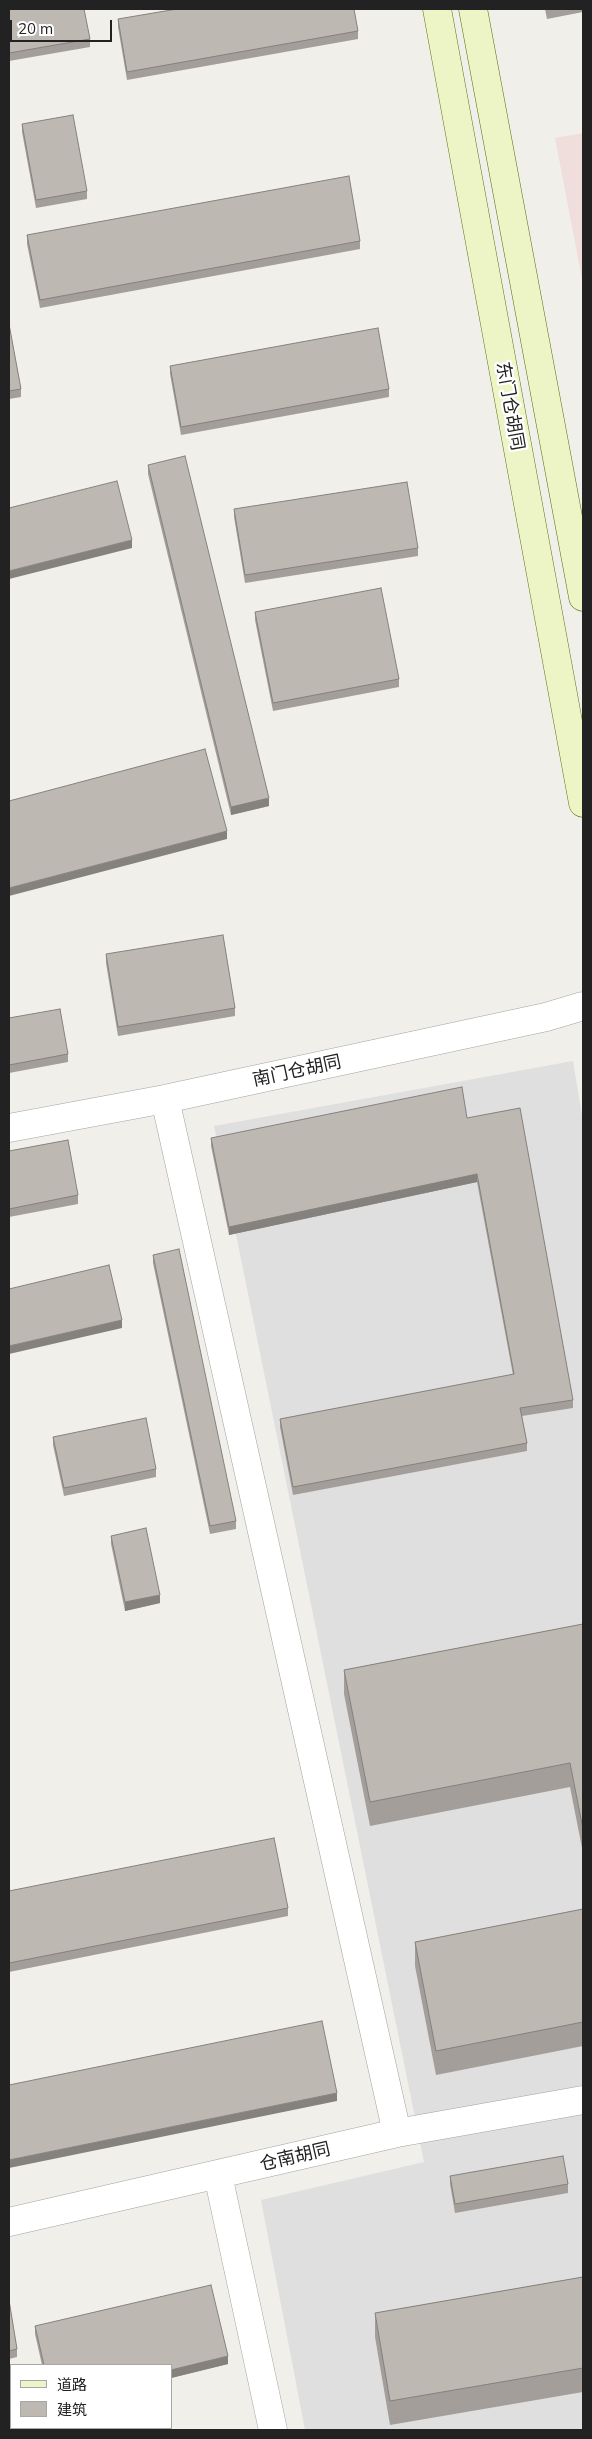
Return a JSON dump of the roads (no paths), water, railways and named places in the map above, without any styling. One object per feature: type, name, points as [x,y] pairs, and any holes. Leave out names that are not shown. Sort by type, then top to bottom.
[{"type":"street","name":"东门仓胡同","points":[[437,9],[583,803]]},
{"type":"street","name":"东门仓胡同","points":[[473,9],[583,597]]},
{"type":"street","name":"南门仓胡同","points":[[9,1128],[164,1099],[546,1017],[583,1006]]},
{"type":"street","points":[[164,1099],[397,2133]]},
{"type":"street","name":"仓南胡同","points":[[9,2222],[397,2133],[583,2100]]},
{"type":"street","points":[[218,2175],[273,2430]]}]
